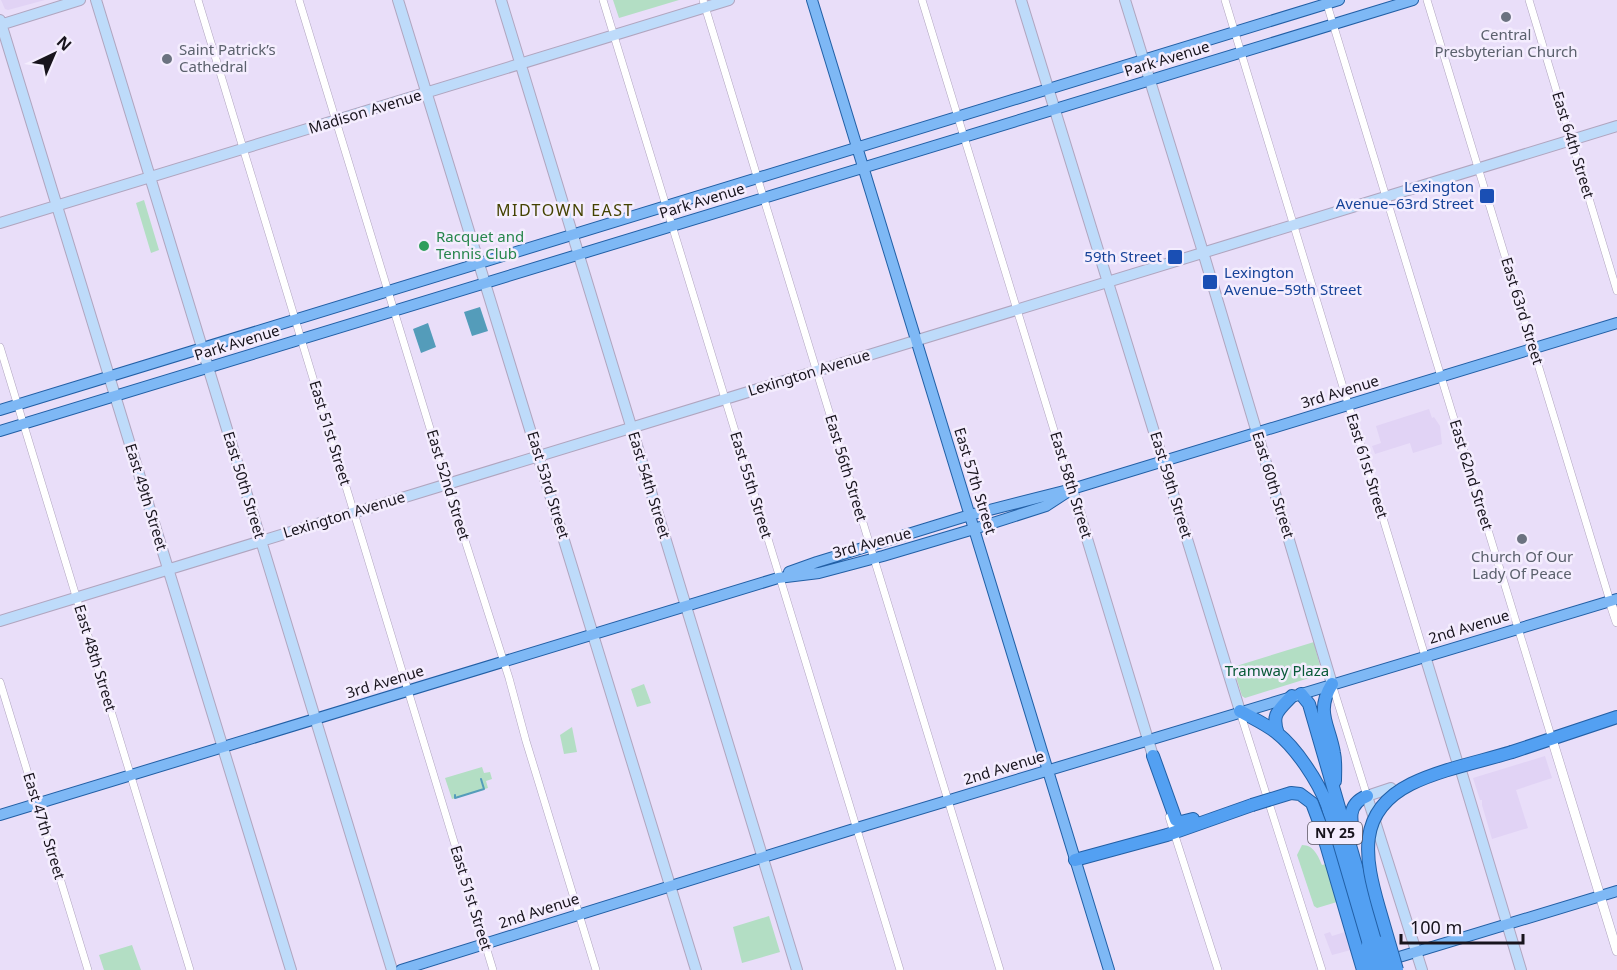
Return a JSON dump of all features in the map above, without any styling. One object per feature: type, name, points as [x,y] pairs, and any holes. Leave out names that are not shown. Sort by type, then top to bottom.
[{"type":"highway","name":"NY 25","points":[[1332,684],[1324,698],[1323,707],[1335,759],[1335,798],[1377,942],[1375,970]]},
{"type":"highway","points":[[1278,734],[1275,716],[1296,695],[1309,704],[1335,798]]},
{"type":"highway","name":"NY 25","points":[[1240,711],[1278,734],[1316,781],[1325,799],[1387,970]]},
{"type":"highway","points":[[1395,970],[1368,865],[1367,842],[1377,816],[1393,796],[1419,781],[1617,717]]},
{"type":"highway","points":[[1153,756],[1177,821],[1183,822],[1228,814]]},
{"type":"highway","points":[[1075,860],[1175,832],[1288,793],[1300,794],[1312,804],[1321,827],[1363,970]]},
{"type":"highway","points":[[1367,796],[1354,805],[1350,818],[1377,942],[1395,970]]},
{"type":"main road","points":[[1,23],[81,0]]},
{"type":"main road","name":"East 50th Street","points":[[96,0],[392,970]]},
{"type":"main road","name":"East 53rd Street","points":[[398,0],[696,970]]},
{"type":"main road","name":"East 54th Street","points":[[501,0],[797,970]]},
{"type":"main road","name":"Madison Avenue","points":[[0,223],[521,64],[704,4],[729,0]]},
{"type":"main road","name":"East 57th Street","points":[[812,0],[1109,970]]},
{"type":"main road","name":"East 59th Street","points":[[1021,0],[1240,711]]},
{"type":"main road","name":"East 60th Street","points":[[1125,0],[1332,684]]},
{"type":"main road","name":"Park Avenue","points":[[0,410],[1339,0]]},
{"type":"main road","name":"Park Avenue","points":[[0,431],[1413,0]]},
{"type":"main road","name":"East 49th Street","points":[[1,23],[291,970]]},
{"type":"main road","name":"Lexington Avenue","points":[[0,621],[1617,126]]},
{"type":"main road","name":"3rd Avenue","points":[[0,815],[778,578],[817,562],[993,508],[1072,489],[1617,323]]},
{"type":"main road","name":"3rd Avenue","points":[[778,578],[819,573],[974,529],[1046,506],[1072,489]]},
{"type":"main road","name":"East 58th Street","points":[[1072,489],[1153,756]]},
{"type":"main road","points":[[993,508],[1021,514]]},
{"type":"main road","name":"2nd Avenue","points":[[401,970],[1240,711],[1614,600]]},
{"type":"main road","name":"East 61st Street","points":[[1425,656],[1458,761]]},
{"type":"main road","points":[[1462,774],[1521,970]]},
{"type":"main road","points":[[1367,796],[1391,788]]},
{"type":"main road","name":"East 60th Street","points":[[1367,796],[1422,970]]},
{"type":"main road","points":[[1357,970],[1617,891]]},
{"type":"street","name":"East 51st Street","points":[[198,0],[493,970]]},
{"type":"street","name":"East 52nd Street","points":[[299,0],[596,970]]},
{"type":"street","name":"East 55th Street","points":[[603,0],[778,578],[900,970]]},
{"type":"street","name":"East 58th Street","points":[[922,0],[1072,489]]},
{"type":"street","name":"East 61st Street","points":[[1225,0],[1425,656]]},
{"type":"street","name":"East 63rd Street","points":[[1428,0],[1533,349],[1614,600],[1617,622]]},
{"type":"street","name":"East 64th Street","points":[[1529,0],[1617,291]]},
{"type":"street","name":"East 62nd Street","points":[[1327,2],[1617,951]]},
{"type":"street","name":"East 56th Street","points":[[704,4],[1000,970]]},
{"type":"street","name":"East 48th Street","points":[[0,347],[190,970]]},
{"type":"street","name":"East 47th Street","points":[[0,682],[88,970]]},
{"type":"street","name":"East 60th Street","points":[[1332,684],[1367,796]]},
{"type":"street","name":"East 59th Street","points":[[1240,711],[1322,970]]},
{"type":"street","name":"East 58th Street","points":[[1153,756],[1218,970]]},
{"type":"shaded area","points":[[1,0],[45,0],[8,10],[5,9]]},
{"type":"shaded area","points":[[1429,409],[1432,418],[1434,417],[1440,426],[1442,444],[1413,453],[1410,443],[1375,454],[1372,446],[1381,443],[1376,426]]},
{"type":"shaded area","points":[[1545,756],[1552,778],[1516,790],[1528,828],[1492,839],[1482,800],[1480,800],[1473,778]]},
{"type":"shaded area","points":[[1330,932],[1332,936],[1345,932],[1351,950],[1332,955],[1324,934]]},
{"type":"green space","points":[[613,0],[679,0],[619,18]]},
{"type":"green space","points":[[144,200],[159,250],[151,253],[136,203]]},
{"type":"green space","name":"Tramway Plaza","points":[[1314,642],[1322,674],[1245,698],[1242,696],[1233,667]]},
{"type":"green space","points":[[644,684],[651,703],[637,707],[631,689]]},
{"type":"green space","points":[[572,727],[577,752],[564,754],[560,735]]},
{"type":"green space","points":[[482,767],[484,773],[490,772],[492,779],[486,781],[488,788],[452,799],[445,778]]},
{"type":"green space","points":[[1302,845],[1313,849],[1322,865],[1326,864],[1337,902],[1317,908],[1314,906],[1297,855]]},
{"type":"green space","points":[[769,916],[780,952],[742,963],[733,927]]},
{"type":"green space","points":[[132,945],[141,970],[104,970],[99,955]]},
{"type":"water","points":[[480,307],[488,331],[472,336],[464,312]]},
{"type":"water","points":[[428,323],[436,347],[421,353],[413,329]]},
{"type":"waterway","points":[[455,795],[455,798],[484,789],[481,779]]},
{"type":"place","name":"Central Presbyterian Church","points":[[1506,17]]},
{"type":"place","name":"Saint Patrick’s Cathedral","points":[[167,59]]},
{"type":"place","name":"Lexington Avenue–63rd Street","points":[[1487,196]]},
{"type":"place","name":"Racquet and Tennis Club","points":[[424,246]]},
{"type":"place","name":"59th Street","points":[[1175,257]]},
{"type":"place","name":"Lexington Avenue–59th Street","points":[[1210,282]]},
{"type":"place","name":"Church Of Our Lady Of Peace","points":[[1522,539]]},
{"type":"district","name":"MIDTOWN EAST","points":[[565,210]]}]
